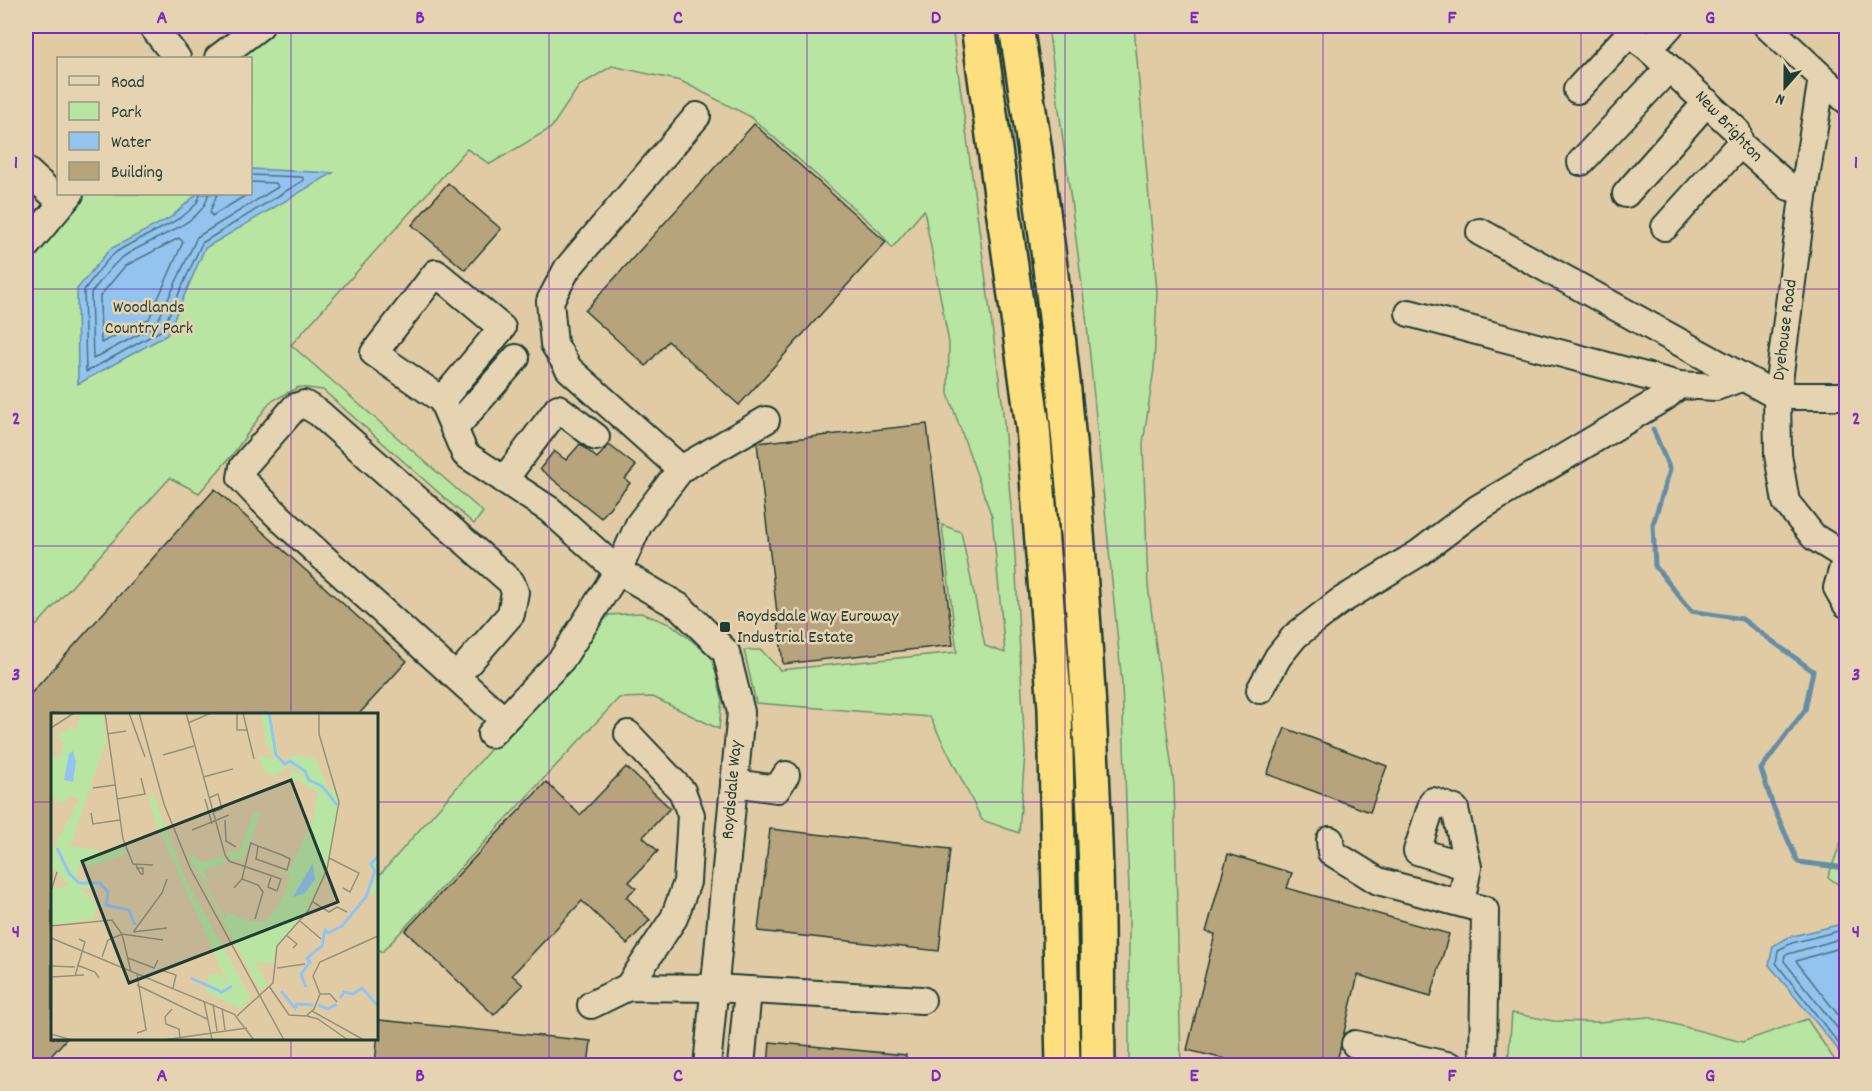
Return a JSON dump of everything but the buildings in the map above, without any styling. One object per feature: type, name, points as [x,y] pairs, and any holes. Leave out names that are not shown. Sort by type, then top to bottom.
[{"type":"highway","points":[[978,26],[1033,428],[1055,708],[1063,1065]]},
{"type":"highway","points":[[1016,26],[1060,348],[1088,684],[1096,873],[1098,1065]]},
{"type":"street","points":[[154,26],[176,57]]},
{"type":"street","points":[[219,57],[260,26]]},
{"type":"street","points":[[1649,49],[1670,26]]},
{"type":"street","points":[[1780,31],[1822,78],[1846,100]]},
{"type":"street","name":"New Brighton","points":[[1577,90],[1629,33],[1737,131],[1740,144],[1789,187],[1804,190]]},
{"type":"street","points":[[1581,162],[1669,68]]},
{"type":"street","name":"Dyehouse Road","points":[[1822,78],[1804,190],[1777,396],[1778,455],[1786,502],[1814,537],[1846,557],[1837,588],[1846,604]]},
{"type":"street","points":[[1626,194],[1707,102]]},
{"type":"street","points":[[681,469],[569,369],[554,344],[550,302],[567,269],[697,116]]},
{"type":"street","points":[[1665,227],[1740,144]]},
{"type":"street","points":[[26,170],[57,192]]},
{"type":"street","points":[[26,246],[66,198]]},
{"type":"street","points":[[1480,232],[1777,396],[1846,396]]},
{"type":"street","points":[[436,273],[502,328],[442,400],[374,353],[436,273]]},
{"type":"street","points":[[1409,313],[1679,385],[1716,387],[1741,378]]},
{"type":"street","points":[[454,429],[516,358]]},
{"type":"street","points":[[1260,690],[1278,657],[1295,636],[1339,602],[1419,553],[1477,509],[1532,479],[1577,448],[1665,398],[1679,385]]},
{"type":"street","name":"Roydsdale Way","points":[[442,400],[465,454],[550,510],[618,570],[680,607],[726,652],[741,712],[707,1065]]},
{"type":"street","points":[[456,677],[511,614],[515,592],[510,582],[319,413],[304,404],[295,407],[243,467],[242,478],[269,508],[456,677],[497,727],[562,660],[618,570],[639,525],[681,469],[762,423]]},
{"type":"street","points":[[504,480],[558,408],[596,437]]},
{"type":"street","points":[[628,734],[682,790],[691,815],[687,882],[674,918],[628,987]]},
{"type":"street","points":[[734,783],[777,789],[786,775]]},
{"type":"street","points":[[1330,840],[1331,852],[1378,881],[1485,910],[1482,1062]]},
{"type":"street","points":[[1461,903],[1468,867]]},
{"type":"street","points":[[591,1005],[628,987],[715,988],[922,1000]]},
{"type":"street","points":[[741,1065],[748,990]]},
{"type":"street","points":[[1355,1044],[1451,1065]]},
{"type":"green space","name":"Woodlands Country Park","points":[[260,26],[952,26],[1002,401],[1015,555],[1025,753],[1019,833],[982,820],[930,717],[756,703],[744,650],[761,650],[780,670],[957,652],[942,525],[961,532],[985,646],[1005,653],[992,517],[948,394],[949,343],[924,210],[892,248],[879,231],[751,117],[681,81],[612,66],[579,86],[551,128],[490,164],[467,149],[291,345],[483,512],[474,524],[323,390],[299,387],[270,402],[233,454],[199,493],[170,478],[26,637],[26,246],[69,195],[252,195],[252,57],[219,57]]},
{"type":"green space","points":[[1048,26],[1134,26],[1157,291],[1154,369],[1143,443],[1148,585],[1174,785],[1181,1065],[1129,1065],[1129,892],[1122,684],[1086,315]]},
{"type":"green space","points":[[641,613],[672,625],[712,657],[722,698],[719,729],[653,697],[619,698],[382,952],[378,950],[378,877],[609,615]]},
{"type":"green space","points":[[1841,842],[1846,844],[1846,890],[1828,877]]},
{"type":"green space","points":[[1512,1013],[1553,1021],[1600,1022],[1647,1017],[1742,1042],[1807,1019],[1838,1065],[1508,1064]]},
{"type":"water","points":[[252,169],[333,173],[205,248],[167,335],[78,384],[77,289],[110,249],[170,218],[196,195],[252,195]]},
{"type":"water","points":[[1846,923],[1846,1065],[1836,1047],[1769,965],[1773,946],[1789,937]]},
{"type":"waterway","points":[[1653,429],[1670,470],[1653,524],[1655,566],[1691,611],[1742,619],[1813,671],[1805,710],[1761,769],[1773,806],[1798,862],[1846,868]]},
{"type":"place","name":"Roydsdale Way Euroway Industrial Estate","points":[[725,627]]}]
